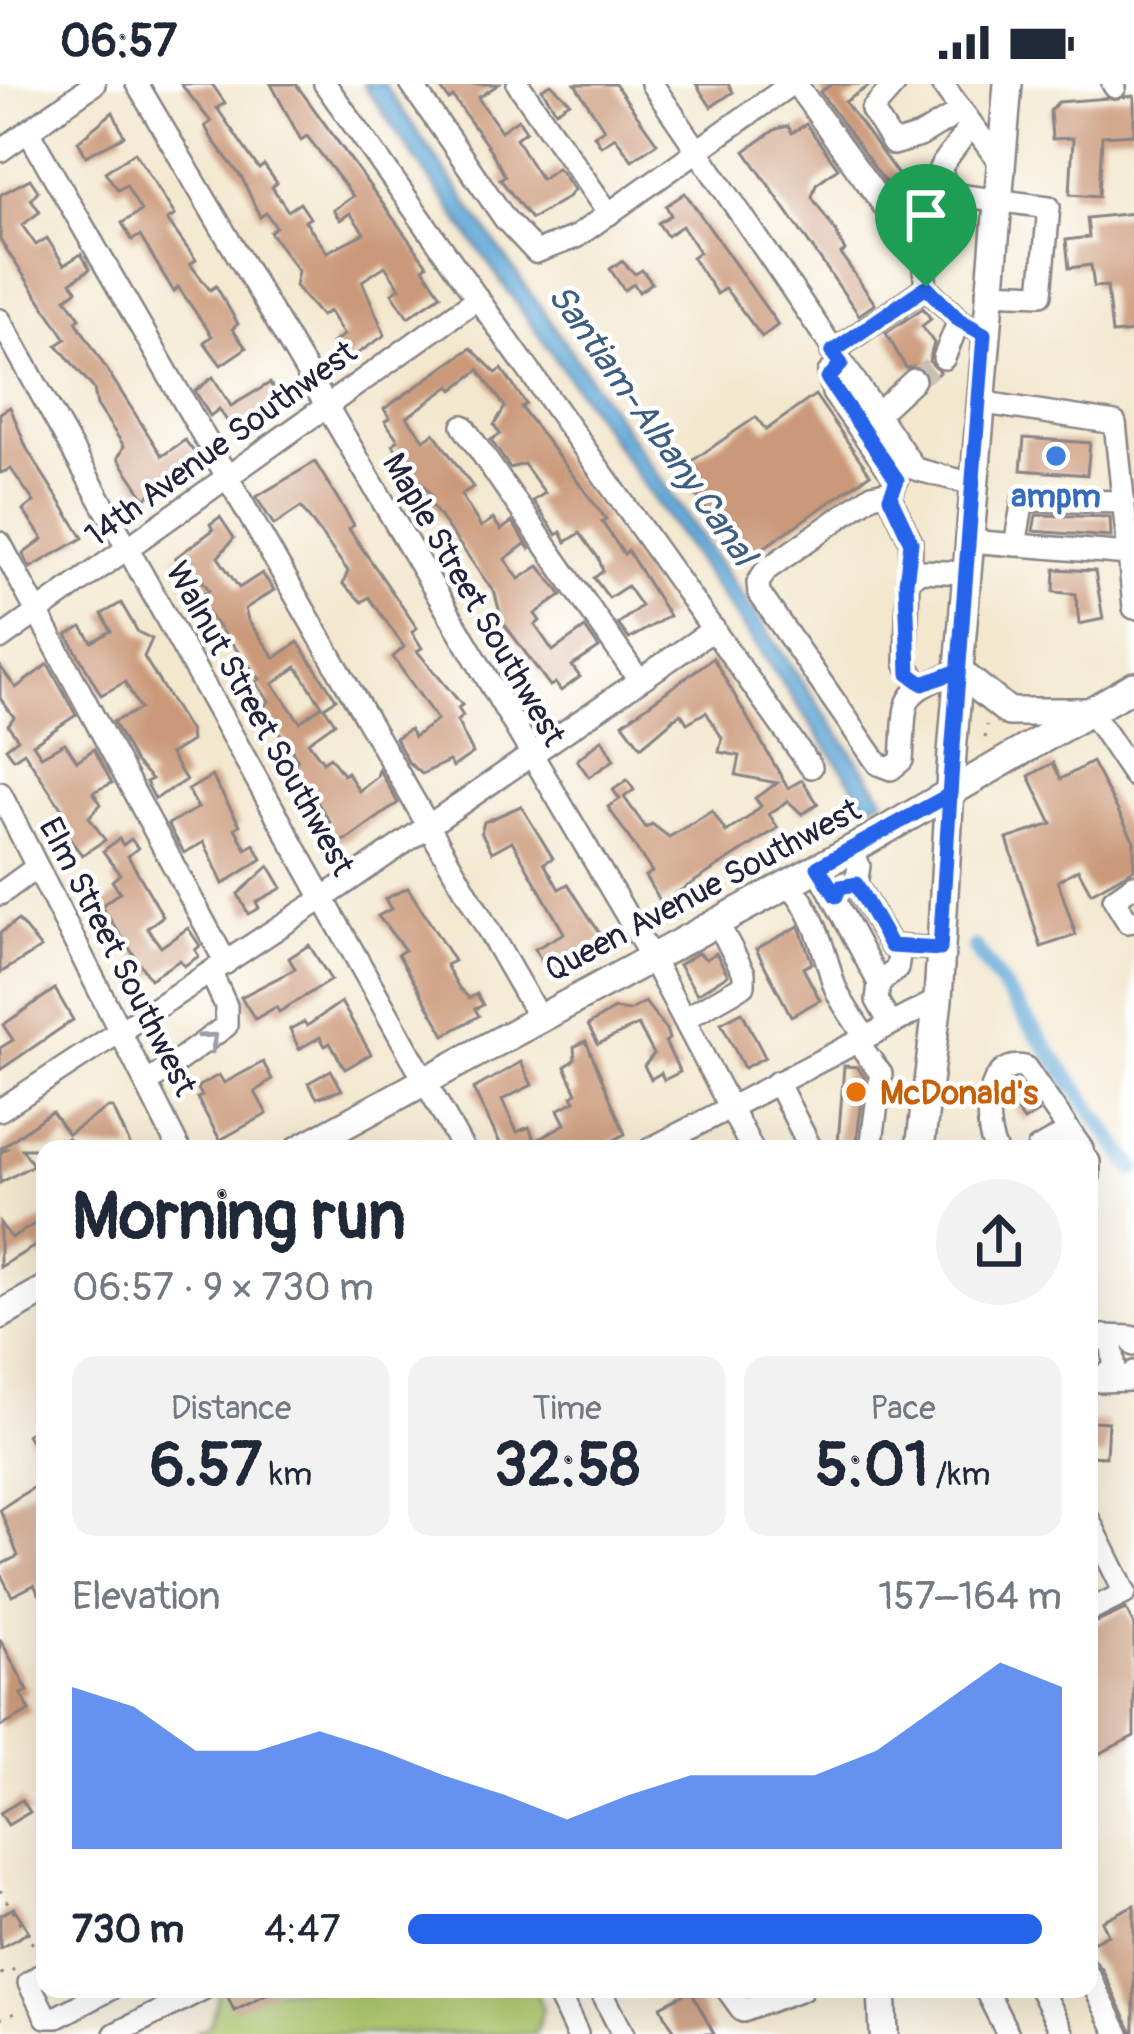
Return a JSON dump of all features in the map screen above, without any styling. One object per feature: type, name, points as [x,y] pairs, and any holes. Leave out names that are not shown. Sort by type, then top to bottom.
[{"type":"main road","points":[[921,1140],[938,1000],[979,402],[972,327],[987,292],[1008,84]]},
{"type":"main road","points":[[958,671],[1009,712],[1090,712]]},
{"type":"main road","name":"Queen Avenue Southwest","points":[[317,1140],[852,849],[1134,686]]},
{"type":"main road","points":[[0,1315],[36,1295]]},
{"type":"main road","points":[[882,1998],[884,2034]]},
{"type":"street","points":[[0,151],[94,84]]},
{"type":"street","name":"Maple Street Southwest","points":[[137,84],[324,409],[650,955],[747,1140]]},
{"type":"street","points":[[325,84],[812,767]]},
{"type":"street","points":[[411,84],[505,219],[536,252],[576,237],[794,84],[923,260],[926,287],[972,327],[944,358]]},
{"type":"street","points":[[518,84],[609,214]]},
{"type":"street","points":[[652,84],[876,415],[900,480],[911,542],[906,663],[919,684]]},
{"type":"street","points":[[895,84],[872,110],[893,144],[966,118]]},
{"type":"street","points":[[941,84],[1001,164]]},
{"type":"street","points":[[966,118],[940,168],[950,194],[1049,207],[1041,294],[987,292]]},
{"type":"street","points":[[28,131],[538,1018]]},
{"type":"street","points":[[900,480],[833,393],[829,374],[836,358],[926,287]]},
{"type":"street","name":"14th Avenue Southwest","points":[[0,639],[478,298]]},
{"type":"street","name":"Walnut Street Southwest","points":[[0,320],[458,1140]]},
{"type":"street","points":[[876,415],[914,380]]},
{"type":"street","points":[[979,402],[1115,422],[1134,608]]},
{"type":"street","points":[[463,426],[639,680]]},
{"type":"street","points":[[958,671],[919,684],[907,698],[902,760],[891,769],[878,764],[758,583],[766,570],[900,480],[973,484]]},
{"type":"street","points":[[1015,545],[1023,500],[1124,502]]},
{"type":"street","points":[[968,541],[1129,554]]},
{"type":"street","points":[[0,543],[218,968],[226,1026],[146,1084]]},
{"type":"street","points":[[910,576],[922,571],[966,573]]},
{"type":"street","points":[[0,1110],[325,897],[714,629]]},
{"type":"street","points":[[1090,712],[1134,776]]},
{"type":"street","name":"Elm Street Southwest","points":[[0,793],[174,1140]]},
{"type":"street","points":[[852,849],[859,866],[856,884],[885,940],[900,948],[940,949]]},
{"type":"street","points":[[0,894],[37,867]]},
{"type":"street","points":[[818,867],[879,983],[877,1000],[890,1024]]},
{"type":"street","points":[[788,882],[820,934],[831,961],[831,975],[880,1069],[872,1140]]},
{"type":"street","points":[[836,896],[840,887],[856,884]]},
{"type":"street","points":[[1134,885],[1114,899],[1128,922],[1134,921]]},
{"type":"street","points":[[684,1019],[744,985],[744,973],[716,920]]},
{"type":"street","points":[[879,983],[897,970],[900,948]]},
{"type":"street","points":[[667,1140],[938,1000]]},
{"type":"street","points":[[991,1140],[992,1080],[1017,1064],[1024,1066],[1076,1140]]},
{"type":"street","points":[[776,1082],[806,1140]]},
{"type":"street","points":[[1098,1378],[1115,1370],[1113,1340]]},
{"type":"street","points":[[1098,1381],[1132,1376]]},
{"type":"street","points":[[1098,1538],[1125,1593],[1098,1606]]},
{"type":"street","points":[[36,1965],[28,1991],[46,2017],[57,2018],[94,1998]]},
{"type":"street","points":[[1098,1994],[1118,2034]]},
{"type":"street","points":[[116,2034],[186,1998]]},
{"type":"street","points":[[560,1998],[577,2034]]},
{"type":"street","points":[[605,1998],[623,2034]]},
{"type":"street","points":[[734,1998],[743,2011],[778,1998]]},
{"type":"street","points":[[990,1998],[1008,2034]]},
{"type":"street","points":[[1045,1998],[1063,2034]]},
{"type":"path","points":[[985,739],[987,717]]},
{"type":"path","points":[[0,1890],[36,1965],[0,1974]]},
{"type":"path","points":[[0,2019],[23,2009]]},
{"type":"green space","points":[[218,1998],[538,1998],[543,2008],[535,2034],[193,2034],[210,2025]]},
{"type":"water","points":[[363,84],[384,84],[884,798],[868,806]]},
{"type":"building","points":[[181,84],[212,84],[225,103],[217,108],[259,169],[264,165],[277,183],[272,187],[288,211],[300,203],[310,218],[305,221],[327,252],[364,233],[350,213],[340,220],[333,210],[353,196],[307,136],[301,140],[271,84],[296,84],[427,265],[423,268],[441,295],[408,317],[392,293],[400,288],[385,266],[362,281],[385,335],[345,362],[332,343],[344,335],[329,311],[321,316],[295,286],[298,271],[270,232],[276,227],[266,213],[260,217],[242,178],[205,126],[211,122]]},
{"type":"building","points":[[438,84],[499,84],[478,98],[501,131],[518,119],[526,131],[516,138],[541,179],[557,168],[574,190],[531,219],[500,179],[505,176],[491,151],[453,97],[449,100]]},
{"type":"building","points":[[551,84],[570,102],[556,111],[542,89]]},
{"type":"building","points":[[575,84],[615,84],[657,143],[632,160],[615,137],[601,146],[594,135],[604,129]]},
{"type":"building","points":[[696,84],[728,84],[733,92],[711,107]]},
{"type":"building","points":[[832,84],[872,84],[845,102],[925,212],[913,221],[820,92]]},
{"type":"building","points":[[1134,96],[1134,134],[1102,136],[1099,196],[1070,194],[1073,138],[1052,139],[1050,111],[1058,102]]},
{"type":"building","points":[[113,112],[124,136],[86,156],[78,141]]},
{"type":"building","points":[[806,124],[838,168],[816,184],[812,197],[836,232],[845,251],[841,254],[875,304],[859,315],[745,151],[776,129],[788,126],[792,133]]},
{"type":"building","points":[[135,152],[175,215],[167,220],[196,260],[190,264],[210,290],[216,286],[238,324],[232,329],[246,348],[221,365],[204,342],[212,336],[178,287],[174,292],[140,236],[132,240],[122,223],[141,211],[126,185],[118,190],[105,172]]},
{"type":"building","points":[[30,179],[38,191],[31,199],[40,212],[22,225],[36,245],[47,238],[64,265],[81,254],[90,269],[71,282],[77,290],[66,298],[80,318],[76,321],[162,456],[185,440],[200,460],[145,498],[118,458],[124,446],[97,405],[94,389],[57,345],[66,339],[0,240],[0,195]]},
{"type":"building","points":[[685,193],[778,325],[762,337],[725,288],[717,294],[692,257],[699,252],[682,226],[667,236],[658,223],[671,215],[666,206]]},
{"type":"building","points":[[1134,213],[1134,332],[1112,334],[1107,286],[1094,287],[1091,265],[1069,268],[1066,240],[1089,237],[1087,218]]},
{"type":"building","points":[[928,218],[960,220],[959,236],[926,234]]},
{"type":"building","points":[[622,261],[635,274],[642,270],[652,283],[639,292],[634,284],[624,290],[610,269]]},
{"type":"building","points":[[923,308],[931,319],[922,326],[934,343],[929,361],[940,372],[929,380],[920,366],[906,368],[886,333]]},
{"type":"building","points":[[471,348],[496,373],[502,369],[526,404],[521,407],[606,519],[602,522],[624,554],[628,551],[669,616],[629,639],[618,624],[641,606],[627,586],[609,598],[594,578],[603,571],[599,559],[580,533],[566,542],[561,532],[557,535],[533,501],[545,493],[524,464],[510,468],[491,440],[500,434],[494,425],[505,407],[479,370],[453,390],[450,386],[407,417],[424,440],[434,433],[473,487],[461,495],[481,527],[493,519],[501,530],[512,522],[531,550],[525,544],[505,559],[519,579],[539,566],[562,595],[535,614],[540,621],[535,625],[553,651],[585,628],[599,648],[572,666],[580,677],[561,691],[555,683],[550,686],[502,621],[495,594],[393,445],[398,440],[385,421],[390,418],[384,409]]},
{"type":"building","points":[[213,377],[231,406],[270,383],[283,405],[235,433],[219,409],[210,416],[195,391]]},
{"type":"building","points":[[815,395],[870,474],[743,562],[679,470],[756,417],[766,430]]},
{"type":"building","points":[[10,407],[27,449],[83,538],[30,568],[23,554],[43,539],[23,510],[34,502],[11,469],[0,473],[0,413]]},
{"type":"building","name":"ampm","points":[[1024,438],[1090,443],[1087,475],[1021,470]]},
{"type":"building","points":[[315,462],[354,525],[349,529],[417,628],[412,632],[422,648],[417,651],[462,705],[458,708],[463,716],[457,721],[473,753],[453,767],[449,761],[422,774],[409,763],[395,738],[410,729],[414,737],[437,720],[393,657],[404,647],[369,597],[362,602],[343,584],[348,571],[301,507],[274,525],[256,497]]},
{"type":"building","points":[[1036,515],[1110,517],[1111,537],[1033,531]]},
{"type":"building","points":[[220,517],[234,538],[218,557],[239,588],[262,573],[274,590],[245,609],[275,658],[298,642],[336,699],[324,707],[335,723],[308,742],[323,762],[330,757],[343,775],[347,772],[359,791],[377,777],[379,769],[398,803],[348,839],[338,842],[326,825],[330,822],[293,764],[298,760],[263,708],[269,701],[256,682],[260,679],[206,611],[200,596],[209,590],[195,570],[188,576],[175,558],[213,530],[210,524]],"holes":[[[297,667],[322,706],[300,722],[273,684]]]},
{"type":"building","points":[[1055,569],[1095,571],[1103,619],[1079,624],[1076,594],[1054,592]]},
{"type":"building","points":[[121,603],[138,632],[152,639],[144,657],[190,732],[191,741],[170,754],[186,780],[155,799],[146,782],[152,779],[135,762],[113,722],[140,709],[125,682],[101,695],[67,635],[82,627],[92,642],[111,631],[102,614]]},
{"type":"building","points":[[713,658],[788,788],[802,780],[818,804],[802,814],[788,801],[769,814],[778,828],[661,903],[645,876],[652,872],[608,807],[620,799],[613,790],[627,780],[634,790],[624,797],[646,828],[652,824],[669,837],[712,811],[726,832],[761,806],[755,798],[777,783],[736,775],[740,756],[719,752],[722,738],[706,712],[687,723],[681,713],[641,747],[623,723]]},
{"type":"building","points":[[48,664],[76,715],[33,744],[41,756],[65,743],[77,761],[94,749],[112,783],[93,792],[101,804],[89,817],[105,840],[82,855],[54,819],[63,811],[24,752],[14,759],[6,748],[18,739],[8,725],[14,717],[0,698],[0,666],[16,688]]},
{"type":"building","points":[[602,739],[614,760],[589,777],[577,760]]},
{"type":"building","points":[[1092,762],[1134,841],[1134,869],[1091,893],[1078,869],[1058,881],[1076,935],[1041,947],[1007,839],[1052,824],[1029,776],[1053,763],[1061,779]]},
{"type":"building","points":[[212,776],[240,825],[235,828],[246,849],[254,844],[262,859],[223,884],[204,842],[184,853],[168,824],[198,808],[188,790]]},
{"type":"building","points":[[521,806],[553,858],[544,863],[559,889],[568,884],[604,940],[546,970],[535,949],[564,933],[512,841],[492,852],[481,832],[484,822]]},
{"type":"building","points":[[119,839],[123,845],[131,839],[138,848],[128,856],[163,916],[147,928],[161,947],[188,928],[200,946],[195,950],[199,956],[184,966],[180,960],[150,979],[101,906],[120,892],[112,881],[120,874],[103,851]]},
{"type":"building","points":[[269,866],[282,888],[256,902],[259,908],[248,914],[238,894]]},
{"type":"building","points":[[408,888],[454,961],[446,965],[459,988],[469,998],[477,994],[483,1005],[475,1009],[479,1016],[445,1035],[398,954],[405,950],[378,916],[391,909],[385,899]]},
{"type":"building","points":[[18,920],[41,948],[0,973],[0,933]]},
{"type":"building","points":[[799,926],[812,963],[803,968],[820,1000],[791,1016],[756,949]]},
{"type":"building","points":[[309,945],[331,980],[279,1012],[276,1007],[255,1019],[241,997],[295,969],[289,958]]},
{"type":"building","points":[[698,953],[706,959],[716,953],[728,975],[697,994],[679,965]]},
{"type":"building","points":[[55,989],[73,1020],[0,1070],[0,1048],[13,1040],[3,1025]]},
{"type":"building","points":[[341,1002],[371,1054],[345,1069],[330,1043],[325,1046],[320,1037],[299,1049],[290,1029],[304,1022],[307,1026]]},
{"type":"building","points":[[645,1002],[666,1029],[669,1039],[665,1042],[680,1072],[664,1080],[661,1073],[651,1079],[644,1066],[654,1054],[638,1025],[598,1044],[588,1025],[614,1009],[629,1011]]},
{"type":"building","points":[[742,1012],[765,1057],[744,1068],[721,1023]]},
{"type":"building","points":[[586,1041],[625,1134],[614,1140],[537,1140],[565,1124],[558,1110],[575,1101],[572,1096],[577,1093],[565,1067],[575,1059],[574,1047]]},
{"type":"building","points":[[263,1062],[272,1079],[255,1092],[267,1114],[220,1140],[197,1098],[202,1096],[197,1087],[219,1075],[224,1083]]},
{"type":"building","points":[[521,1062],[532,1085],[502,1100],[517,1132],[529,1127],[535,1140],[498,1140],[473,1089]]},
{"type":"building","points":[[844,1066],[857,1067],[865,1078],[857,1140],[838,1140]]},
{"type":"building","points":[[331,1070],[342,1090],[317,1098],[308,1083]]},
{"type":"building","points":[[1015,1082],[1038,1112],[1024,1121],[1006,1096]]},
{"type":"building","points":[[113,1108],[128,1140],[36,1140],[36,1149],[22,1149],[33,1165],[0,1183],[0,1153],[6,1149],[0,1149],[45,1116],[52,1112],[68,1134]]},
{"type":"building","points":[[0,1223],[11,1238],[36,1223],[36,1248],[0,1267]]},
{"type":"building","points":[[1098,1421],[1108,1422],[1106,1457],[1098,1457]]},
{"type":"building","points":[[36,1429],[36,1450],[27,1434]]},
{"type":"building","points":[[36,1486],[36,1588],[34,1585],[12,1596],[0,1565],[18,1556],[0,1509]]},
{"type":"building","points":[[1126,1609],[1134,1625],[1134,1736],[1098,1754],[1098,1622]]},
{"type":"building","points":[[0,1639],[28,1691],[21,1694],[30,1711],[0,1727]]},
{"type":"building","points":[[22,1800],[30,1812],[8,1825],[0,1813]]},
{"type":"building","points":[[1134,1905],[1134,2034],[1098,1965],[1098,1939],[1108,1934],[1102,1921]]},
{"type":"building","points":[[14,1908],[29,1932],[0,1948],[0,1915]]},
{"type":"building","points":[[228,1998],[259,1998],[234,2010]]},
{"type":"building","points":[[677,1998],[695,1998],[714,2034],[677,2034],[661,2006]]},
{"type":"waterway","name":"Santiam-Albany Canal","points":[[975,948],[1134,1169]]},
{"type":"tunnel","points":[[914,380],[944,358]]},
{"type":"place","name":"ampm","points":[[1056,456]]},
{"type":"place","name":"McDonald's","points":[[856,1092]]},
{"type":"route","points":[[926,287],[832,352],[841,364],[828,379],[833,393],[897,480],[890,497],[911,542],[906,583],[909,674],[923,684],[958,671],[949,795],[940,949],[891,946],[856,884],[840,887],[836,896],[818,867],[949,795],[984,334],[959,320],[926,287]]}]
